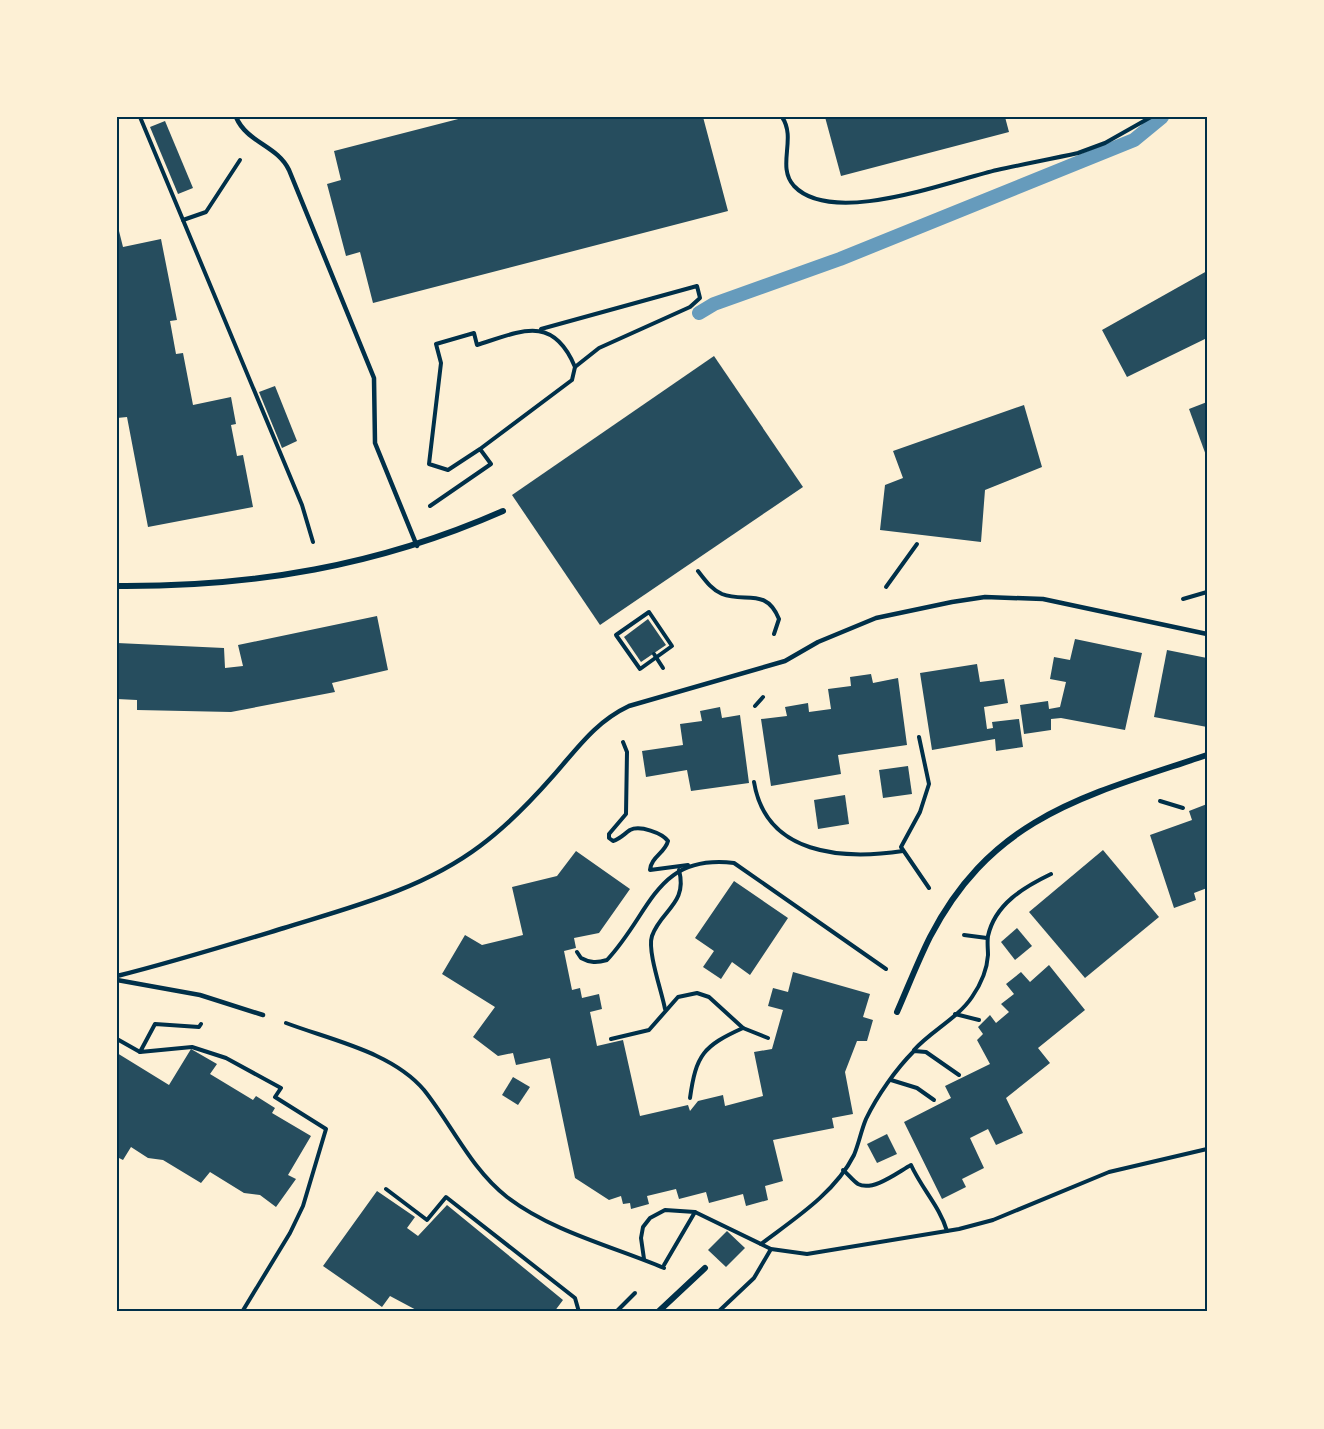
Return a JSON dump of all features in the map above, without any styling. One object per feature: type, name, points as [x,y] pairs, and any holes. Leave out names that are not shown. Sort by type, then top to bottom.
[{"type":"street","points":[[117,586],[204,584],[272,577],[340,566],[417,546],[503,511]]},
{"type":"street","points":[[897,1012],[930,936],[955,898],[984,862],[1027,826],[1054,810],[1093,793],[1207,755]]},
{"type":"street","points":[[658,1312],[705,1268]]},
{"type":"lane","points":[[236,117],[241,127],[254,139],[278,154],[287,166],[374,378],[375,443],[417,546]]},
{"type":"lane","points":[[117,978],[362,904],[426,879],[454,863],[512,819],[552,778],[590,732],[611,715],[649,700],[785,661],[818,642],[876,618],[985,597],[1043,599],[1207,634]]},
{"type":"lane","points":[[117,978],[171,988],[263,1015]]},
{"type":"path","points":[[140,117],[305,515]]},
{"type":"path","points":[[782,117],[789,126],[787,174],[792,183],[803,194],[821,201],[853,203],[895,196],[1078,153],[1105,143],[1151,117]]},
{"type":"path","points":[[183,220],[206,212],[254,139]]},
{"type":"path","points":[[697,286],[700,298],[690,308],[599,348],[575,367],[572,380],[480,449],[448,470],[429,464],[441,363],[436,344],[474,333],[477,345],[540,330],[697,286]]},
{"type":"path","points":[[540,330],[554,334],[565,347],[575,367]]},
{"type":"path","points":[[407,521],[491,464],[480,449]]},
{"type":"path","points":[[698,571],[707,583],[722,594],[757,597],[771,606],[779,619],[778,628],[771,639]]},
{"type":"path","points":[[649,612],[672,646],[640,669],[616,635],[649,612]]},
{"type":"path","points":[[611,715],[627,752],[628,797],[626,814],[609,834],[609,838],[613,841],[620,839],[632,829],[639,828],[664,836],[668,841],[666,847],[652,862],[650,870],[718,861],[734,862],[909,985]]},
{"type":"path","points":[[919,737],[928,784],[920,812],[901,846],[920,877]]},
{"type":"path","points":[[754,782],[763,813],[775,828],[798,842],[829,852],[878,855],[903,851]]},
{"type":"path","points":[[577,952],[580,958],[587,961],[597,963],[607,960],[667,879],[688,865]]},
{"type":"path","points":[[666,1009],[651,946],[652,935],[675,904],[681,890],[679,870]]},
{"type":"path","points":[[761,1244],[816,1202],[854,1155],[866,1119],[891,1080],[927,1035],[969,1000],[981,982],[988,953],[987,938],[1000,908],[1035,882],[1052,874]]},
{"type":"path","points":[[980,937],[987,938]]},
{"type":"path","points":[[611,1039],[649,1030],[678,997],[697,993],[710,997],[743,1028],[768,1038]]},
{"type":"path","points":[[140,1052],[155,1024],[199,1027],[218,1000]]},
{"type":"path","points":[[955,1014],[978,1020]]},
{"type":"path","points":[[263,1015],[395,1066],[424,1090],[482,1172],[507,1197],[558,1227],[644,1259],[692,1280]]},
{"type":"path","points":[[690,1098],[698,1060],[709,1046],[743,1028]]},
{"type":"path","points":[[117,1039],[140,1052],[192,1047],[226,1059],[281,1088],[275,1097],[326,1129],[303,1206],[290,1233],[242,1312]]},
{"type":"path","points":[[914,1051],[926,1052],[959,1075]]},
{"type":"path","points":[[891,1080],[917,1088],[934,1100]]},
{"type":"path","points":[[644,1259],[641,1233],[646,1222],[665,1210],[686,1209],[771,1250],[807,1254],[947,1231],[993,1220],[1109,1172],[1207,1149]]},
{"type":"path","points":[[843,1170],[858,1184],[865,1185],[886,1179],[911,1165],[927,1197],[938,1208],[947,1231]]},
{"type":"path","points":[[386,1189],[427,1220],[446,1197],[574,1298],[579,1312]]},
{"type":"path","points":[[683,1237],[695,1212]]},
{"type":"path","points":[[718,1312],[754,1278],[771,1250]]},
{"type":"building","points":[[466,117],[703,117],[728,211],[373,303],[360,252],[346,256],[327,184],[341,180],[334,151]]},
{"type":"building","points":[[825,117],[1005,117],[1009,132],[841,176]]},
{"type":"building","points":[[165,121],[193,188],[178,194],[150,127]]},
{"type":"building","points":[[117,223],[123,247],[161,239],[177,320],[170,321],[176,354],[183,353],[193,405],[231,397],[236,424],[231,425],[237,456],[243,455],[253,507],[148,527],[127,417],[117,418]]},
{"type":"building","points":[[1207,271],[1207,338],[1127,377],[1102,330]]},
{"type":"building","points":[[714,356],[803,487],[600,625],[512,495]]},
{"type":"building","points":[[275,386],[297,441],[282,448],[259,392]]},
{"type":"building","points":[[1207,402],[1207,458],[1189,409]]},
{"type":"building","points":[[1024,405],[1042,467],[985,490],[981,542],[880,530],[885,485],[903,478],[893,451]]},
{"type":"building","points":[[377,616],[388,670],[332,683],[335,692],[231,712],[137,710],[137,700],[117,699],[117,643],[224,648],[225,668],[243,666],[238,645]]},
{"type":"building","points":[[648,619],[666,645],[641,662],[624,637]]},
{"type":"building","points":[[1075,639],[1142,653],[1125,730],[1061,718],[1051,719],[1051,730],[1024,734],[1020,705],[1048,701],[1049,709],[1060,707],[1066,682],[1050,679],[1054,657],[1070,660]]},
{"type":"building","points":[[1167,650],[1207,658],[1207,727],[1154,717]]},
{"type":"building","points":[[977,664],[980,682],[1004,679],[1008,703],[984,707],[987,729],[993,728],[992,722],[1019,719],[1023,747],[996,751],[995,739],[932,750],[920,673]]},
{"type":"building","points":[[871,674],[873,683],[898,678],[907,745],[838,755],[841,774],[771,786],[761,719],[787,716],[785,707],[808,703],[809,712],[831,709],[828,689],[851,686],[850,677]]},
{"type":"building","points":[[720,707],[722,718],[740,715],[749,783],[691,791],[687,770],[646,777],[642,751],[683,745],[680,724],[702,721],[700,711]]},
{"type":"building","points":[[908,766],[912,794],[883,798],[879,770]]},
{"type":"building","points":[[845,795],[849,824],[818,829],[814,800]]},
{"type":"building","points":[[1207,804],[1207,888],[1194,893],[1196,900],[1174,908],[1150,835],[1192,820],[1189,811]]},
{"type":"building","points":[[1103,850],[1159,917],[1085,978],[1029,912]]},
{"type":"building","points":[[576,851],[630,889],[599,933],[574,938],[576,948],[564,951],[572,990],[580,988],[582,998],[599,994],[602,1009],[590,1012],[597,1046],[623,1040],[640,1116],[688,1105],[690,1111],[698,1101],[723,1095],[725,1106],[763,1096],[754,1052],[772,1049],[783,1010],[768,1006],[773,988],[788,992],[793,972],[870,994],[863,1017],[873,1020],[867,1041],[857,1041],[845,1072],[853,1114],[832,1118],[834,1128],[773,1140],[783,1181],[765,1186],[768,1200],[746,1206],[743,1194],[709,1203],[706,1192],[679,1199],[676,1189],[647,1196],[649,1204],[631,1209],[630,1203],[623,1204],[621,1196],[609,1200],[575,1178],[550,1058],[516,1065],[513,1053],[498,1056],[473,1037],[495,1007],[442,974],[465,935],[482,945],[523,935],[512,887],[557,876]]},
{"type":"building","points":[[734,881],[788,918],[750,975],[732,962],[721,979],[703,967],[714,951],[695,938]]},
{"type":"building","points":[[1017,928],[1032,946],[1015,960],[1001,942]]},
{"type":"building","points":[[1049,965],[1085,1010],[1038,1048],[1050,1063],[1006,1098],[1023,1133],[996,1145],[988,1129],[970,1138],[984,1168],[962,1179],[966,1187],[942,1199],[904,1122],[951,1098],[945,1086],[990,1064],[977,1040],[983,1034],[978,1027],[990,1015],[996,1023],[1009,1012],[1001,1004],[1014,994],[1006,984],[1021,972],[1030,982]]},
{"type":"building","points":[[191,1049],[217,1064],[210,1074],[253,1100],[256,1096],[275,1108],[272,1113],[311,1136],[288,1175],[296,1179],[276,1207],[260,1195],[244,1193],[210,1172],[201,1183],[163,1160],[148,1158],[131,1147],[123,1160],[117,1157],[117,1053],[169,1085]]},
{"type":"building","points":[[513,1077],[530,1087],[518,1105],[502,1095]]},
{"type":"building","points":[[887,1134],[897,1154],[877,1163],[867,1144]]},
{"type":"building","points":[[377,1191],[415,1217],[407,1228],[418,1236],[447,1205],[563,1300],[554,1312],[420,1312],[390,1296],[382,1307],[323,1266]]},
{"type":"building","points":[[727,1231],[745,1248],[726,1267],[708,1250]]},
{"type":"waterway","points":[[699,313],[714,304],[840,259],[1134,140],[1162,117]]}]
